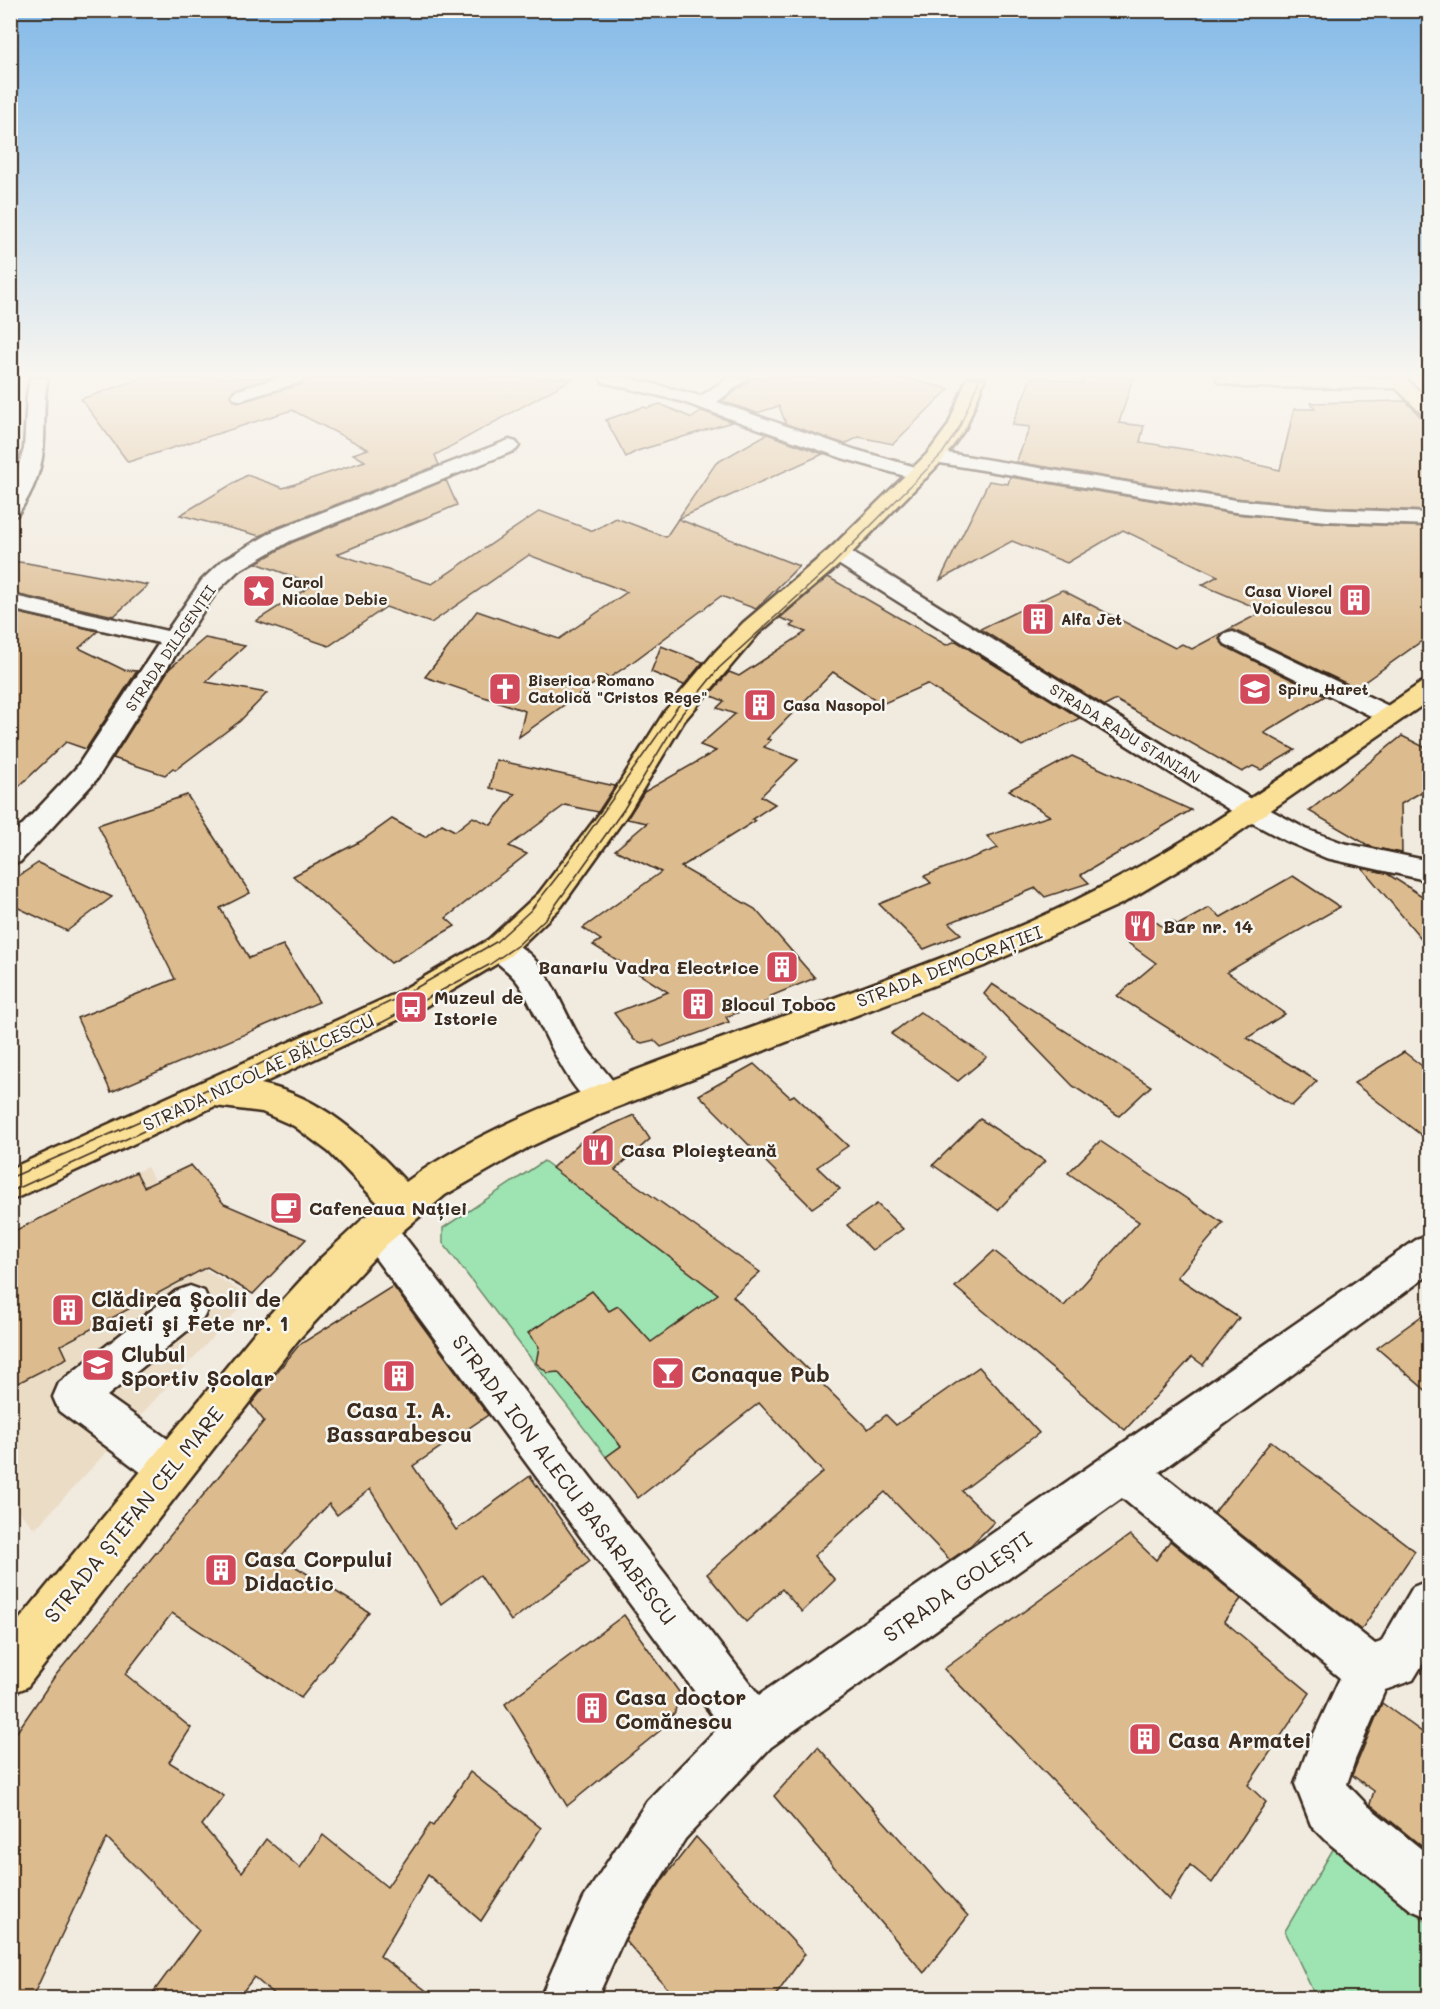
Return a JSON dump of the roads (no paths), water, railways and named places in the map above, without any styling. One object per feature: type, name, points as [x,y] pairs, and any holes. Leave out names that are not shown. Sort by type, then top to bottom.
[{"type":"main road","points":[[500,948],[550,900],[615,813],[674,717],[724,657],[751,628],[838,554],[921,472]]},
{"type":"main road","name":"STRADA DEMOCRAȚIEI","points":[[435,1182],[511,1140],[605,1096],[989,953],[1069,917],[1159,870],[1251,811],[1430,688]]},
{"type":"main road","name":"STRADA NICOLAE BĂLCESCU","points":[[10,1186],[216,1093],[409,1001],[500,948]]},
{"type":"main road","points":[[216,1093],[266,1099],[305,1115],[342,1141],[390,1217]]},
{"type":"main road","name":"STRADA ȘTEFAN CEL MARE","points":[[10,1670],[284,1327],[329,1276],[390,1217],[435,1182]]},
{"type":"street","points":[[10,512],[29,472]]},
{"type":"street","name":"STRADA DILIGENȚEI","points":[[10,855],[87,773],[210,585],[230,566],[282,536],[444,472]]},
{"type":"street","points":[[911,472],[919,474]]},
{"type":"street","points":[[1025,472],[1235,506],[1327,515],[1430,519]]},
{"type":"street","name":"STRADA RADU STANIAN","points":[[838,554],[1251,811],[1296,835],[1336,851],[1430,871]]},
{"type":"street","points":[[10,602],[173,639]]},
{"type":"street","points":[[1233,639],[1388,715]]},
{"type":"street","points":[[500,948],[508,952],[531,976],[566,1044],[584,1072],[605,1096]]},
{"type":"street","name":"STRADA ION ALECU BASARABESCU","points":[[390,1217],[753,1730]]},
{"type":"street","name":"STRADA GOLEȘTI","points":[[568,1998],[604,1918],[666,1820],[753,1730],[1123,1471],[1430,1252]]},
{"type":"street","points":[[170,1467],[74,1397],[190,1304]]},
{"type":"street","points":[[1123,1471],[1369,1670]]},
{"type":"street","points":[[1369,1670],[1396,1663],[1430,1604]]},
{"type":"street","points":[[1369,1670],[1330,1756],[1321,1784],[1330,1806],[1349,1826],[1430,1891]]},
{"type":"tram line","points":[[10,1192],[383,1022],[489,965],[518,945],[547,917],[624,809],[681,715],[719,668],[831,566],[924,472]]},
{"type":"tram line","points":[[10,1178],[149,1117],[400,997],[496,942],[531,910],[560,873],[681,702]]},
{"type":"place","name":"Carol Nicolae Debie","points":[[259,591]]},
{"type":"place","name":"Casa Viorel Voiculescu","points":[[1355,600]]},
{"type":"place","name":"Alfa Jet","points":[[1038,619]]},
{"type":"place","name":"Biserica Romano Catolică \"Cristos Rege\"","points":[[505,689]]},
{"type":"place","name":"Spiru Haret","points":[[1255,689]]},
{"type":"place","name":"Casa Nasopol","points":[[760,705]]},
{"type":"place","name":"Bar nr. 14","points":[[1140,926]]},
{"type":"place","name":"Banariu Vadra Electrice","points":[[782,967]]},
{"type":"place","name":"Blocul Toboc","points":[[698,1004]]},
{"type":"place","name":"Muzeul de Istorie","points":[[411,1007]]},
{"type":"place","name":"Casa Ploieşteană","points":[[598,1150]]},
{"type":"place","name":"Cafeneaua Nației","points":[[286,1208]]},
{"type":"place","name":"Clădirea Şcolii de Baieti şi Fete nr. 1","points":[[68,1310]]},
{"type":"place","name":"Clubul Sportiv Școlar","points":[[98,1365]]},
{"type":"place","name":"Conaque Pub","points":[[668,1373]]},
{"type":"place","name":"Casa I. A. Bassarabescu","points":[[399,1376]]},
{"type":"place","name":"Casa Corpului Didactic","points":[[221,1570]]},
{"type":"place","name":"Casa doctor Comănescu","points":[[592,1708]]},
{"type":"place","name":"Casa Armatei","points":[[1145,1739]]}]
